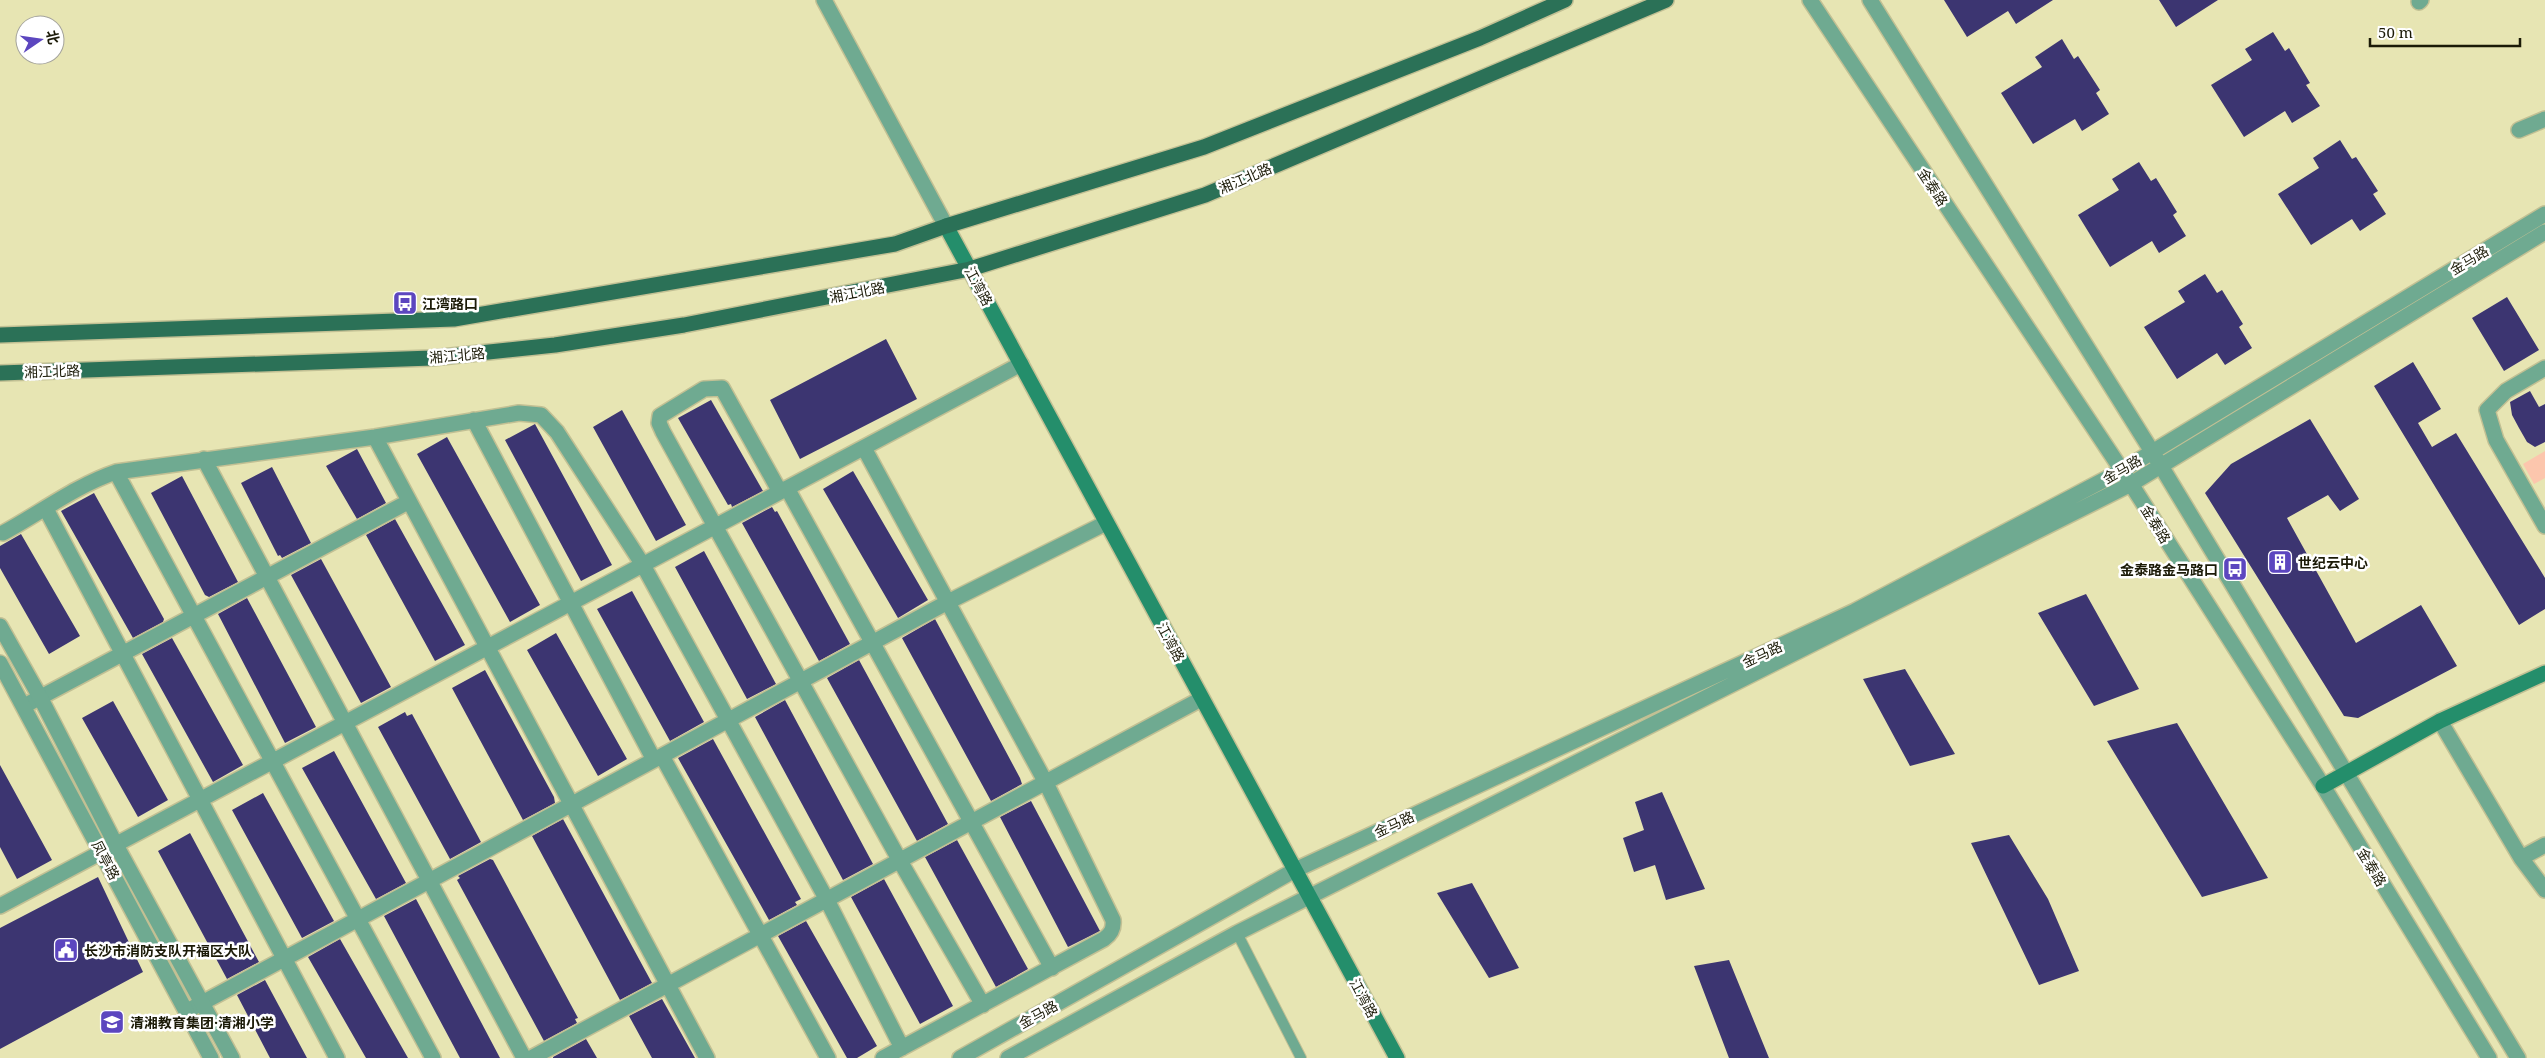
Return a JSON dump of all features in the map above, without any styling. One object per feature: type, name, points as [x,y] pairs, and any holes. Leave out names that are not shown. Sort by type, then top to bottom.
[{"type":"main road","points":[[0,335],[454,319],[895,244],[946,226],[1204,148],[1480,38],[1565,0]]},
{"type":"main road","name":"湘江北路","points":[[0,373],[432,358],[555,345],[684,325],[970,269],[1205,195],[1666,0]]},
{"type":"main road","name":"江湾路","points":[[946,226],[1396,1058]]},
{"type":"main road","points":[[2323,786],[2440,721],[2545,673]]},
{"type":"street","points":[[824,0],[946,226]]},
{"type":"street","name":"金泰路","points":[[1810,0],[2130,484],[2323,786],[2489,1058]]},
{"type":"street","points":[[1870,0],[2161,466],[2344,773],[2518,1058]]},
{"type":"street","points":[[2519,130],[2545,119]]},
{"type":"street","name":"金马路","points":[[960,1058],[1295,870],[1855,611],[2121,471],[2545,214]]},
{"type":"street","name":"金马路","points":[[1008,1058],[1237,933],[1309,896],[2130,484],[2545,232]]},
{"type":"street","points":[[0,906],[1021,364]]},
{"type":"street","points":[[2545,368],[2506,391],[2487,410],[2496,440],[2545,526]]},
{"type":"street","points":[[983,1005],[900,861],[659,423],[660,416],[665,412],[704,389],[722,388],[784,490],[873,643],[1052,968]]},
{"type":"street","points":[[3,533],[46,509],[91,480],[116,472],[374,437],[519,412],[541,415],[557,432],[642,565],[827,900],[902,1048]]},
{"type":"street","points":[[474,420],[571,603],[828,1058]]},
{"type":"street","points":[[374,437],[707,1058]]},
{"type":"street","points":[[864,448],[1046,783],[1112,920],[1113,926],[1110,934],[1104,939],[883,1058]]},
{"type":"street","points":[[204,459],[524,1058]]},
{"type":"street","points":[[116,472],[433,1058]]},
{"type":"street","points":[[24,706],[408,502]]},
{"type":"street","points":[[46,509],[337,1058]]},
{"type":"street","points":[[187,1012],[948,602],[1106,523]]},
{"type":"street","points":[[0,626],[40,697],[116,845],[232,1058]]},
{"type":"street","name":"凤亭路","points":[[0,663],[4,679],[24,706],[212,1058]]},
{"type":"street","points":[[531,1058],[1201,699]]},
{"type":"street","points":[[2440,721],[2521,858],[2545,890]]},
{"type":"street","points":[[2521,858],[2545,845]]},
{"type":"lane","points":[[1237,933],[1302,1058]]},
{"type":"shaded area","points":[[2545,451],[2545,478],[2534,484],[2523,464]]},
{"type":"building","points":[[1944,0],[2053,0],[2016,24],[2008,11],[1967,37]]},
{"type":"building","points":[[2159,0],[2218,0],[2176,27]]},
{"type":"building","points":[[2273,32],[2285,51],[2289,48],[2310,83],[2306,85],[2320,106],[2292,123],[2285,111],[2244,137],[2211,85],[2252,60],[2245,49]]},
{"type":"building","points":[[2062,39],[2074,59],[2078,56],[2100,90],[2096,93],[2109,114],[2082,131],[2075,119],[2033,144],[2001,93],[2042,67],[2035,57]]},
{"type":"building","points":[[2340,140],[2352,159],[2356,157],[2378,191],[2373,194],[2386,214],[2360,231],[2352,219],[2311,245],[2278,194],[2319,168],[2313,158]]},
{"type":"building","points":[[2139,162],[2151,181],[2156,178],[2177,212],[2173,215],[2186,236],[2159,253],[2152,241],[2110,267],[2078,215],[2119,190],[2112,179]]},
{"type":"building","points":[[2205,274],[2217,293],[2222,290],[2243,324],[2239,327],[2252,348],[2225,365],[2217,353],[2177,379],[2144,327],[2185,302],[2178,291]]},
{"type":"building","points":[[2507,297],[2539,350],[2504,371],[2472,318]]},
{"type":"building","points":[[886,339],[917,399],[800,459],[770,400]]},
{"type":"building","points":[[2413,362],[2441,409],[2418,423],[2432,447],[2456,433],[2545,578],[2545,609],[2519,625],[2374,386]]},
{"type":"building","points":[[2530,391],[2539,407],[2545,404],[2545,442],[2535,447],[2527,442],[2519,428],[2512,415],[2510,402]]},
{"type":"building","points":[[711,400],[763,491],[732,507],[731,504],[728,505],[678,418]]},
{"type":"building","points":[[622,410],[686,525],[656,541],[593,427]]},
{"type":"building","name":"世纪云中心","points":[[2310,419],[2359,499],[2340,511],[2328,495],[2287,518],[2356,643],[2421,605],[2457,666],[2358,718],[2344,716],[2205,493],[2231,464]]},
{"type":"building","points":[[535,424],[612,565],[581,581],[505,440]]},
{"type":"building","points":[[447,437],[540,605],[510,622],[417,454]]},
{"type":"building","points":[[357,449],[386,503],[357,519],[326,466]]},
{"type":"building","points":[[272,467],[311,543],[282,558],[280,555],[278,556],[241,483]]},
{"type":"building","points":[[853,471],[928,600],[898,618],[823,489]]},
{"type":"building","points":[[182,476],[238,582],[209,597],[205,595],[151,493]]},
{"type":"building","points":[[94,493],[164,619],[163,622],[133,638],[61,511]]},
{"type":"building","points":[[772,507],[775,512],[777,511],[850,644],[819,661],[742,523]]},
{"type":"building","points":[[395,519],[465,645],[435,661],[366,535]]},
{"type":"building","points":[[21,534],[80,636],[49,654],[0,568],[0,546]]},
{"type":"building","points":[[704,551],[776,684],[747,699],[675,567]]},
{"type":"building","points":[[321,559],[391,687],[361,703],[291,575]]},
{"type":"building","points":[[632,591],[704,722],[670,741],[597,609]]},
{"type":"building","points":[[2086,594],[2139,689],[2094,706],[2038,613]]},
{"type":"building","points":[[247,598],[316,727],[285,743],[218,614]]},
{"type":"building","points":[[935,619],[1022,784],[991,801],[902,638]]},
{"type":"building","points":[[556,633],[627,759],[598,776],[527,650]]},
{"type":"building","points":[[172,638],[243,765],[213,782],[142,654]]},
{"type":"building","points":[[859,660],[948,824],[917,841],[827,678]]},
{"type":"building","points":[[1905,669],[1955,754],[1910,766],[1863,679]]},
{"type":"building","points":[[485,670],[554,797],[555,803],[523,820],[452,688]]},
{"type":"building","points":[[785,700],[873,864],[843,880],[755,717]]},
{"type":"building","points":[[113,701],[168,800],[138,817],[82,718]]},
{"type":"building","points":[[405,712],[407,716],[412,714],[481,842],[450,859],[378,727]]},
{"type":"building","points":[[2177,723],[2268,878],[2202,897],[2107,741]]},
{"type":"building","points":[[713,739],[801,899],[795,902],[797,905],[769,920],[678,758]]},
{"type":"building","points":[[334,751],[406,883],[376,899],[302,768]]},
{"type":"building","points":[[0,765],[52,860],[17,879],[0,847]]},
{"type":"building","points":[[1662,792],[1705,889],[1666,900],[1655,865],[1634,872],[1623,838],[1644,830],[1635,802]]},
{"type":"building","points":[[263,793],[334,921],[302,938],[232,810]]},
{"type":"building","points":[[1031,801],[1100,931],[1068,947],[1000,817]]},
{"type":"building","points":[[563,819],[652,983],[620,1000],[532,836]]},
{"type":"building","points":[[190,833],[259,962],[227,979],[158,851]]},
{"type":"building","points":[[2009,835],[2048,899],[2079,971],[2039,985],[1971,843]]},
{"type":"building","points":[[957,840],[1028,969],[996,987],[925,857]]},
{"type":"building","points":[[490,859],[493,860],[578,1018],[575,1019],[577,1023],[544,1041],[457,880],[460,878],[458,876]]},
{"type":"building","name":"长沙市消防支队开福区大队","points":[[98,877],[143,972],[0,1049],[0,928]]},
{"type":"building","points":[[884,879],[953,1006],[920,1024],[851,897]]},
{"type":"building","points":[[1472,883],[1519,968],[1489,978],[1437,893]]},
{"type":"building","points":[[416,899],[500,1058],[460,1058],[384,916]]},
{"type":"building","points":[[806,921],[877,1046],[857,1058],[847,1058],[778,936]]},
{"type":"building","points":[[340,939],[408,1058],[366,1058],[308,957]]},
{"type":"building","points":[[1729,960],[1769,1058],[1729,1058],[1694,966]]},
{"type":"building","points":[[265,980],[307,1058],[270,1058],[237,995]]},
{"type":"building","points":[[662,999],[695,1058],[652,1058],[629,1016]]},
{"type":"building","points":[[586,1039],[597,1058],[553,1058],[553,1057]]},
{"type":"place","name":"江湾路口","points":[[405,303]]},
{"type":"place","name":"世纪云中心","points":[[2280,562]]},
{"type":"place","name":"金泰路金马路口","points":[[2235,569]]},
{"type":"place","name":"长沙市消防支队开福区大队","points":[[66,950]]},
{"type":"place","name":"清湘教育集团·清湘小学","points":[[112,1022]]}]
